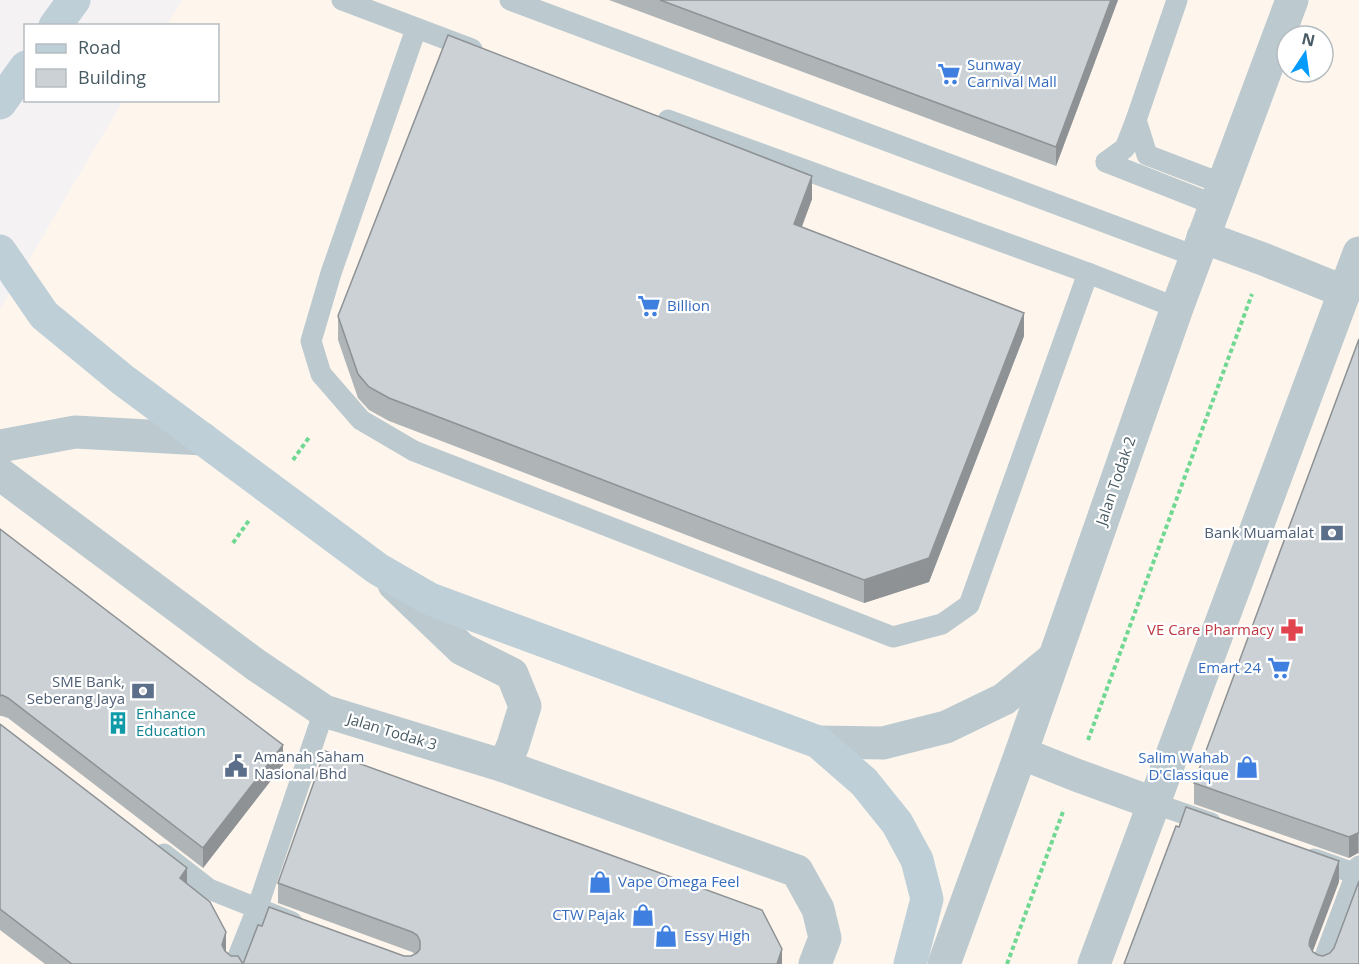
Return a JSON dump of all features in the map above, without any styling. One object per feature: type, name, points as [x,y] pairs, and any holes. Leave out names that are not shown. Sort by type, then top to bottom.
[{"type":"main road","points":[[57,24],[74,0]]},
{"type":"main road","points":[[2,99],[24,70]]},
{"type":"main road","points":[[0,251],[44,315]]},
{"type":"main road","points":[[0,291],[44,315],[123,380],[378,569],[430,599],[818,742],[864,782],[897,823],[917,860],[927,899],[910,964]]},
{"type":"street","name":"Jalan Todak 2","points":[[944,964],[1021,753],[1199,247],[1292,0]]},
{"type":"street","points":[[1199,247],[1263,259],[1352,295]]},
{"type":"street","points":[[1094,964],[1153,803],[1352,295],[1359,253]]},
{"type":"street","points":[[0,446],[75,432],[203,439]]},
{"type":"street","name":"Jalan Todak 3","points":[[0,474],[256,665],[324,711],[504,766],[797,871],[818,909],[825,938],[815,964]]},
{"type":"street","points":[[378,569],[462,649],[512,674],[525,706],[504,766]]},
{"type":"street","points":[[818,742],[883,742],[946,727],[1004,699],[1054,658]]},
{"type":"street","points":[[1021,753],[1153,803]]},
{"type":"lane","points":[[342,0],[495,58]]},
{"type":"lane","points":[[510,0],[1199,247]]},
{"type":"lane","points":[[1177,0],[1125,148],[1106,162],[1219,194]]},
{"type":"lane","points":[[416,29],[331,273],[311,341],[321,374],[361,420],[414,451],[893,637],[942,624],[969,605],[1088,273]]},
{"type":"lane","points":[[652,115],[1088,273],[1177,308]]},
{"type":"lane","points":[[1136,120],[1147,155],[1219,194]]},
{"type":"lane","points":[[235,964],[257,909],[324,711]]},
{"type":"lane","points":[[1153,803],[1233,831]]},
{"type":"lane","points":[[146,840],[209,889],[311,928]]},
{"type":"lane","points":[[1300,855],[1358,872],[1322,964]]},
{"type":"path","points":[[1086,747],[1254,287]]},
{"type":"path","points":[[1007,964],[1065,806]]},
{"type":"shaded area","points":[[182,0],[1359,0],[1359,964],[0,964],[0,309],[122,102],[219,102],[219,24],[168,24]]},
{"type":"building","name":"Sunway Carnival Mall","points":[[660,0],[1111,0],[1056,147]]},
{"type":"building","name":"Billion","points":[[448,35],[812,176],[794,224],[1024,313],[929,558],[864,580],[389,398],[369,387],[358,374],[338,316]]},
{"type":"building","points":[[1359,339],[1359,833],[1349,837],[1194,783]]},
{"type":"building","points":[[0,529],[283,745],[203,848],[8,698],[0,696]]},
{"type":"building","points":[[0,724],[187,868],[180,878],[210,902],[226,932],[222,945],[225,951],[231,956],[238,956],[243,964],[72,964],[0,909]]},
{"type":"building","points":[[325,751],[762,910],[782,949],[777,964],[243,964],[258,925],[262,926],[269,907],[404,956],[411,956],[420,949],[420,941],[412,932],[278,883]]},
{"type":"building","points":[[1186,807],[1339,861],[1309,945],[1313,952],[1323,956],[1334,948],[1359,881],[1359,964],[1124,964],[1176,826],[1179,827]]},
{"type":"place","name":"Sunway Carnival Mall","points":[[949,74]]},
{"type":"place","name":"Billion","points":[[649,306]]},
{"type":"place","name":"Bank Muamalat","points":[[1332,533]]},
{"type":"place","name":"VE Care Pharmacy","points":[[1292,630]]},
{"type":"place","name":"Emart 24","points":[[1279,668]]},
{"type":"place","name":"SME Bank, Seberang Jaya","points":[[143,691]]},
{"type":"place","name":"Enhance Education","points":[[118,723]]},
{"type":"place","name":"Amanah Saham Nasional Bhd","points":[[236,766]]},
{"type":"place","name":"Salim Wahab D'Classique","points":[[1247,767]]},
{"type":"place","name":"Vape Omega Feel","points":[[600,882]]},
{"type":"place","name":"CTW Pajak","points":[[643,915]]},
{"type":"place","name":"Essy High","points":[[666,936]]}]
